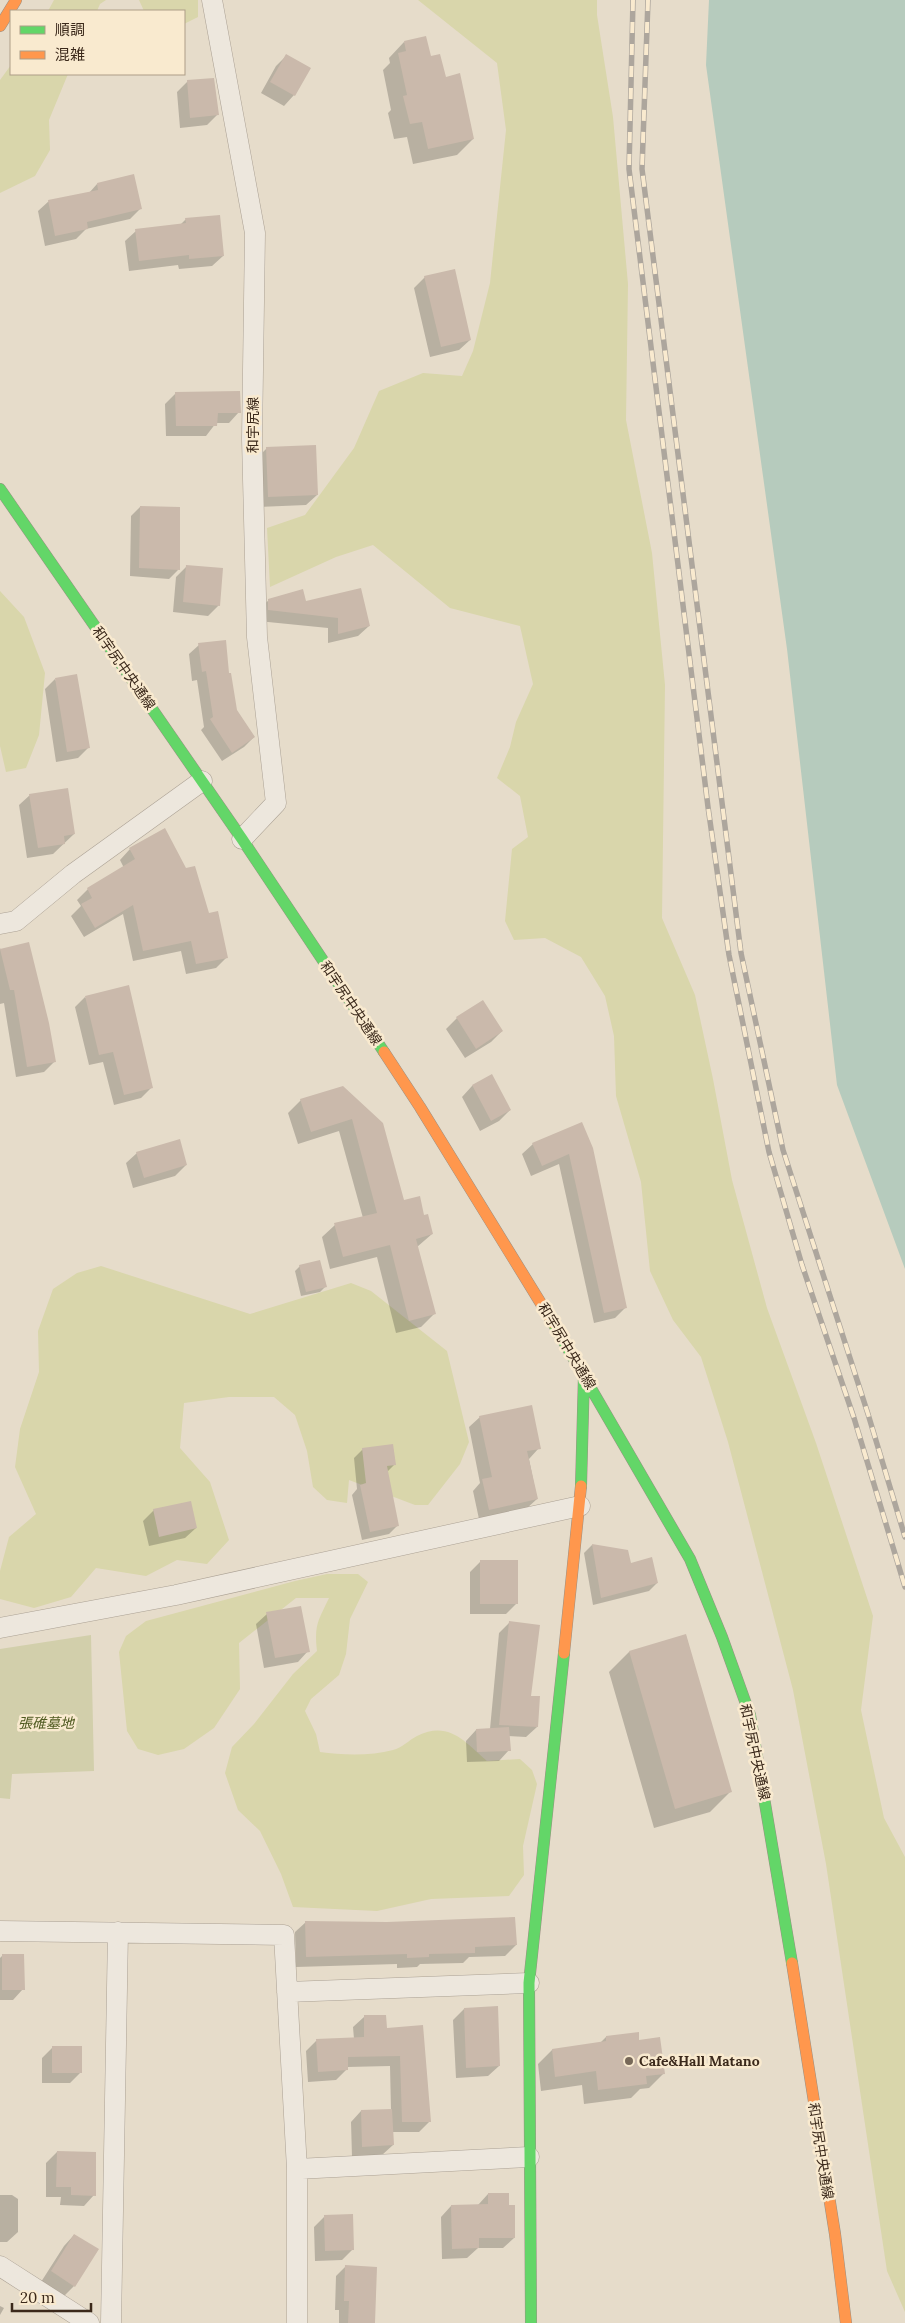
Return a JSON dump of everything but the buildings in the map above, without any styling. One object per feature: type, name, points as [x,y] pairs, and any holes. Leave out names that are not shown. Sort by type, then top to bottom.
[{"type":"main road","points":[[0,26],[16,0]]},
{"type":"main road","name":"和宇尻中央通線","points":[[0,489],[242,839],[420,1107],[584,1374],[690,1559],[722,1637],[750,1715],[769,1820],[818,2126],[835,2234],[846,2323]]},
{"type":"main road","points":[[531,2323],[529,1983],[580,1506],[584,1374]]},
{"type":"street","name":"和宇尻線","points":[[212,0],[255,233],[252,439],[257,637],[276,803],[242,839]]},
{"type":"street","points":[[0,924],[16,921],[73,874],[202,781]]},
{"type":"street","points":[[0,1628],[176,1596],[580,1506]]},
{"type":"street","points":[[0,1930],[284,1935],[297,2169],[296,2323]]},
{"type":"street","points":[[111,2323],[118,1932]]},
{"type":"street","points":[[287,1992],[529,1983]]},
{"type":"street","points":[[297,2169],[529,2157]]},
{"type":"street","points":[[0,2266],[89,2323]]},
{"type":"shaded area","points":[[54,0],[106,0],[100,4],[97,10],[49,10]]},
{"type":"shaded area","points":[[139,0],[198,0],[198,17],[185,24],[185,10],[144,10]]},
{"type":"shaded area","points":[[418,0],[597,0],[597,15],[613,117],[628,284],[626,420],[652,553],[665,685],[662,918],[695,995],[732,1180],[767,1308],[816,1443],[873,1616],[861,1710],[884,1818],[905,1857],[905,2312],[887,2271],[826,1864],[793,1690],[728,1442],[701,1357],[673,1320],[650,1271],[641,1182],[616,1096],[614,1036],[605,996],[581,957],[545,938],[514,940],[505,921],[512,849],[528,837],[520,796],[497,778],[510,747],[516,722],[533,684],[520,626],[450,608],[373,545],[336,557],[270,587],[267,528],[305,515],[354,448],[379,391],[423,373],[462,376],[473,351],[490,283],[506,130],[497,63]]},
{"type":"shaded area","points":[[709,0],[905,0],[905,1269],[837,1085],[787,649],[706,65]]},
{"type":"shaded area","points":[[10,66],[10,75],[68,75],[49,120],[50,150],[35,176],[0,193],[0,80]]},
{"type":"shaded area","points":[[0,591],[24,617],[45,673],[39,735],[26,768],[6,772],[0,746]]},
{"type":"shaded area","points":[[101,1266],[250,1314],[351,1283],[371,1291],[447,1351],[469,1442],[460,1464],[428,1505],[415,1505],[349,1480],[347,1503],[327,1500],[313,1487],[307,1451],[295,1415],[274,1397],[229,1397],[184,1403],[180,1448],[210,1482],[229,1540],[207,1564],[177,1560],[146,1576],[96,1568],[71,1597],[34,1608],[0,1599],[0,1571],[9,1537],[36,1514],[15,1467],[20,1429],[39,1372],[38,1331],[53,1289],[77,1273]]},
{"type":"shaded area","points":[[327,1574],[358,1574],[368,1582],[350,1619],[346,1654],[339,1675],[311,1699],[305,1711],[316,1734],[320,1752],[357,1754],[384,1752],[399,1748],[417,1736],[438,1730],[456,1735],[487,1761],[520,1759],[532,1770],[537,1784],[523,1846],[524,1875],[509,1896],[431,1899],[377,1911],[293,1907],[281,1874],[260,1831],[238,1810],[225,1773],[232,1747],[254,1724],[293,1674],[317,1651],[316,1635],[318,1623],[329,1598],[296,1598],[239,1643],[240,1689],[214,1728],[184,1749],[158,1755],[138,1749],[127,1731],[119,1652],[126,1636],[146,1621]]},
{"type":"green space","name":"張碓墓地","points":[[91,1635],[94,1771],[12,1774],[10,1799],[0,1798],[0,1649]]},
{"type":"railway","points":[[633,0],[629,169],[708,807],[729,955],[769,1152],[802,1265],[854,1418],[905,1587]]},
{"type":"railway","points":[[648,0],[642,169],[741,953],[783,1150],[868,1414],[905,1537]]},
{"type":"traffic: fast","points":[[0,489],[242,839],[384,1052]]},
{"type":"traffic: fast","points":[[553,1323],[690,1559],[722,1637],[750,1715],[792,1963]]},
{"type":"traffic: fast","points":[[581,1486],[584,1374]]},
{"type":"traffic: fast","points":[[531,2323],[529,1983],[564,1653]]},
{"type":"traffic: slow","points":[[0,26],[16,0]]},
{"type":"traffic: slow","points":[[384,1052],[553,1323]]},
{"type":"traffic: slow","points":[[564,1653],[581,1486]]},
{"type":"traffic: slow","points":[[792,1963],[835,2234],[846,2323]]},
{"type":"place","name":"Cafe&Hall Matano","points":[[629,2061]]}]
